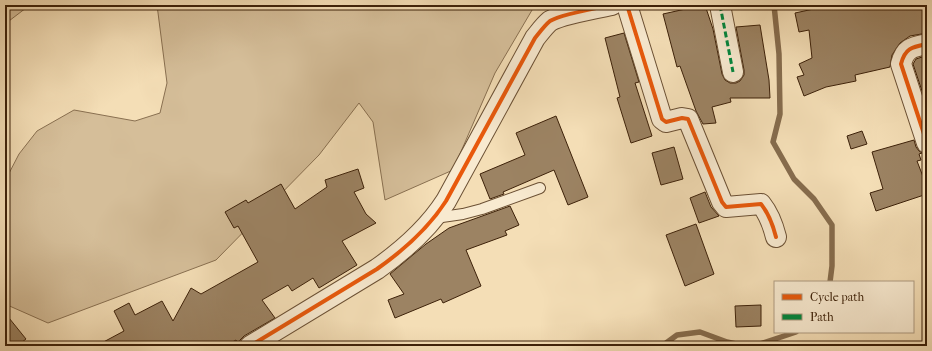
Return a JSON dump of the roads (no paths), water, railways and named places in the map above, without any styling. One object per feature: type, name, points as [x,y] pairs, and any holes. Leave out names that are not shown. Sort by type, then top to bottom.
[{"type":"street","points":[[250,346],[377,269],[397,255],[435,218],[450,194],[535,38],[542,28],[552,20],[558,18],[612,5]]},
{"type":"street","points":[[627,5],[662,119],[666,122],[682,118],[688,119],[722,202],[726,207],[761,204],[767,210],[776,237]]},
{"type":"street","points":[[720,5],[733,72]]},
{"type":"street","points":[[927,44],[915,46],[907,50],[903,55],[901,64],[927,143]]},
{"type":"lane","points":[[435,218],[475,211],[540,188]]},
{"type":"waterway","points":[[774,5],[779,54],[780,114],[773,142],[794,179],[814,199],[832,225],[832,266],[830,281]]},
{"type":"waterway","points":[[662,346],[677,335],[700,332],[727,342],[745,346]]},
{"type":"waterway","points":[[754,346],[793,333]]}]
